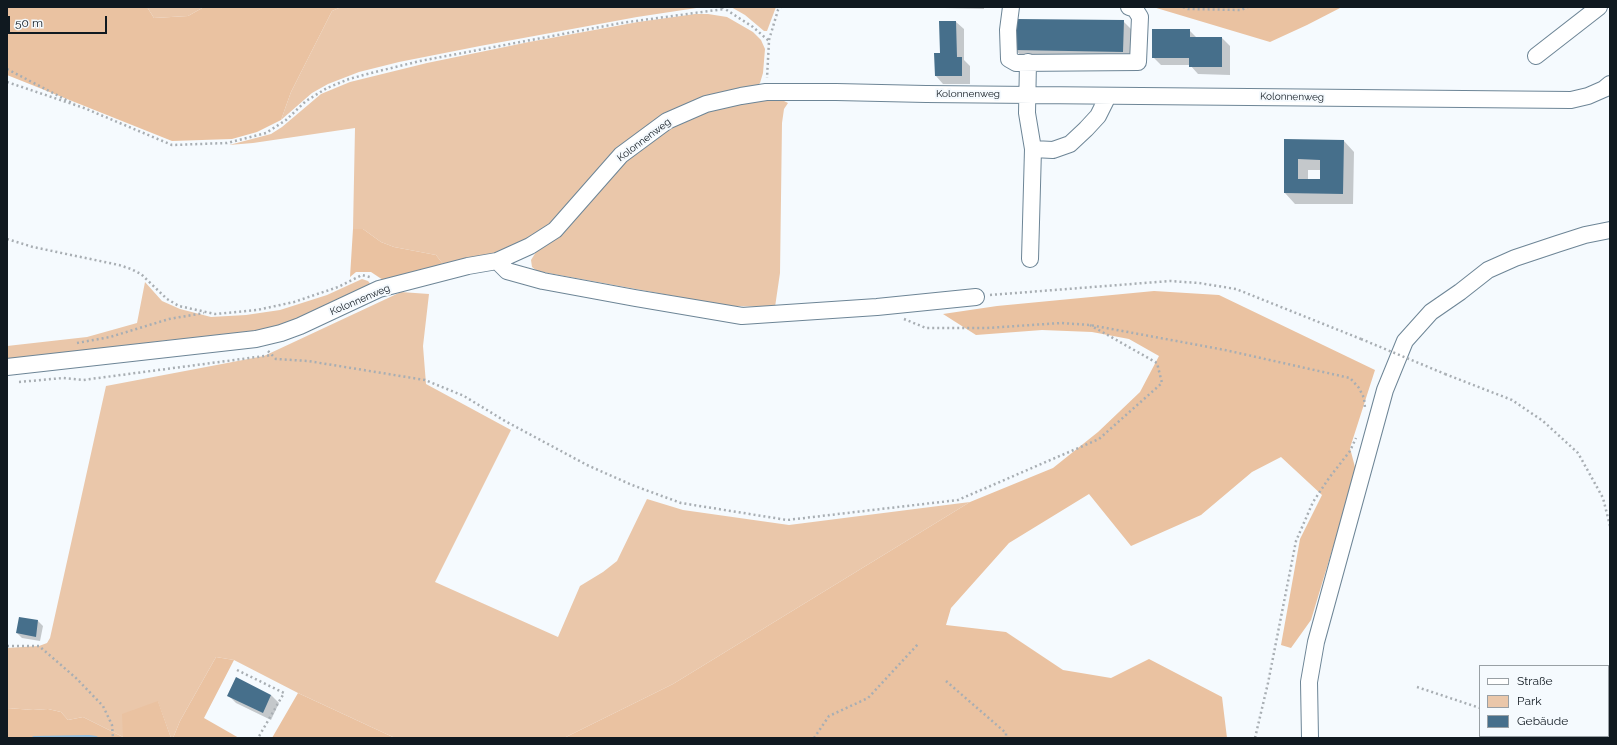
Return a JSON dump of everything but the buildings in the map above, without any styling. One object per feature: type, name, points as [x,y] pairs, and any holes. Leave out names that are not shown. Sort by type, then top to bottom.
[{"type":"street","points":[[1011,7],[1008,30],[1009,58],[1016,63],[1138,62],[1140,17],[1135,9],[1129,7]]},
{"type":"street","points":[[1536,56],[1599,7]]},
{"type":"street","points":[[1028,62],[1027,113],[1034,149],[1030,259]]},
{"type":"street","name":"Kolonnenweg","points":[[7,367],[256,339],[281,334],[379,289],[468,266],[497,261],[530,246],[555,230],[621,155],[667,121],[706,104],[741,96],[766,92],[836,92],[1571,100],[1588,96],[1604,89],[1610,84]]},
{"type":"street","points":[[1034,149],[1053,150],[1070,144],[1098,116],[1108,96]]},
{"type":"street","points":[[1310,738],[1309,682],[1316,642],[1385,390],[1406,341],[1431,312],[1488,270],[1515,258],[1586,235],[1610,230]]},
{"type":"street","points":[[1586,235],[1610,235]]},
{"type":"street","points":[[497,261],[507,271],[542,281],[742,316],[876,307],[976,297]]},
{"type":"path","points":[[766,92],[769,41],[778,10],[781,7]]},
{"type":"path","points":[[1183,7],[1188,9],[1241,10],[1248,7]]},
{"type":"path","points":[[7,69],[84,108],[172,145],[227,143],[266,133],[286,120],[306,101],[327,88],[371,72],[420,61],[621,23],[723,8],[753,27],[769,41]]},
{"type":"path","points":[[7,82],[84,108]]},
{"type":"path","points":[[7,238],[33,246],[131,269],[141,274],[167,299],[179,306],[215,314],[257,310],[287,303],[338,287],[362,275],[372,278],[379,289]]},
{"type":"path","points":[[976,297],[1170,281],[1199,283],[1236,289],[1512,400],[1543,421],[1578,453],[1603,498],[1610,526]]},
{"type":"path","points":[[74,344],[110,337],[169,319],[205,312]]},
{"type":"path","points":[[898,316],[926,328],[987,328],[1060,323],[1090,325],[1225,350],[1350,378],[1359,388],[1364,398],[1365,414]]},
{"type":"path","points":[[256,339],[276,359],[308,361],[425,380],[464,396],[505,421],[566,454],[632,486],[681,502],[787,520],[958,500],[1099,439],[1162,383],[1157,363],[1090,325]]},
{"type":"path","points":[[14,382],[63,378],[83,380],[272,355]]},
{"type":"path","points":[[1255,738],[1268,683],[1296,541],[1313,502],[1350,451],[1358,432]]},
{"type":"path","points":[[814,738],[829,716],[868,698],[919,643]]},
{"type":"path","points":[[7,646],[39,646],[76,678],[103,706],[112,725],[113,738]]},
{"type":"path","points":[[237,670],[284,693],[258,738]]},
{"type":"path","points":[[946,681],[1006,733],[1006,738]]},
{"type":"path","points":[[1417,686],[1479,708]]},
{"type":"green space","points":[[147,7],[204,7],[188,16],[154,18]]},
{"type":"green space","points":[[341,7],[703,7],[637,17],[480,46],[399,62],[359,72],[328,84],[312,93],[281,120],[291,92],[332,11]]},
{"type":"green space","points":[[731,7],[776,7],[767,31],[764,31],[745,15]]},
{"type":"green space","points":[[695,14],[708,14],[727,17],[753,32],[761,40],[765,49],[763,73],[760,83],[756,87],[614,153],[593,174],[568,207],[543,229],[532,237],[501,252],[443,264],[436,255],[394,247],[381,242],[363,229],[353,229],[355,128],[253,143],[229,145],[271,134],[282,127],[321,94],[350,82],[427,63],[529,42],[638,22]]},
{"type":"green space","points":[[761,100],[782,100],[788,103],[784,109],[782,123],[780,273],[775,307],[729,306],[537,271],[532,267],[531,260],[536,252],[547,243],[628,156],[668,127],[706,111]]},
{"type":"green space","points":[[362,279],[368,281],[372,286],[282,328],[7,360],[7,346],[87,337],[137,323],[145,282],[162,301],[180,309],[211,317],[246,315],[280,310],[327,295]]},
{"type":"green space","points":[[401,292],[429,294],[423,346],[426,384],[511,430],[435,582],[558,637],[580,586],[603,572],[617,561],[647,499],[683,510],[789,525],[970,502],[673,684],[564,738],[395,738],[298,693],[234,660],[216,657],[180,721],[173,738],[171,738],[158,702],[123,737],[83,717],[68,720],[61,712],[48,709],[33,710],[7,708],[7,648],[39,646],[47,643],[50,638],[106,386],[264,356]]},
{"type":"shaded area","points":[[7,7],[147,7],[154,18],[188,16],[204,7],[341,7],[332,11],[291,92],[281,120],[257,132],[232,139],[172,141],[7,75]]},
{"type":"shaded area","points":[[1153,7],[1342,7],[1270,42]]},
{"type":"shaded area","points":[[353,229],[363,229],[381,242],[394,247],[436,255],[443,264],[383,280],[371,272],[356,272],[350,277]]},
{"type":"shaded area","points":[[1154,291],[1219,295],[1375,370],[1350,448],[1356,471],[1311,620],[1291,648],[1281,645],[1300,539],[1322,495],[1281,457],[1252,472],[1201,515],[1131,546],[1089,494],[1009,543],[951,608],[946,625],[1006,632],[1063,670],[1111,678],[1149,659],[1222,697],[1227,738],[564,738],[673,684],[970,502],[1053,468],[1098,432],[1140,392],[1159,356],[1129,339],[1092,332],[1042,330],[976,335],[943,314],[997,306]]},
{"type":"shaded area","points":[[216,657],[234,660],[204,718],[239,738],[173,738],[180,721]]},
{"type":"shaded area","points":[[298,693],[395,738],[272,738]]},
{"type":"shaded area","points":[[158,701],[171,738],[7,738],[7,708],[33,710],[48,709],[61,712],[68,720],[83,717],[123,737],[122,714]]},
{"type":"waterway","points":[[34,738],[96,738]]}]
